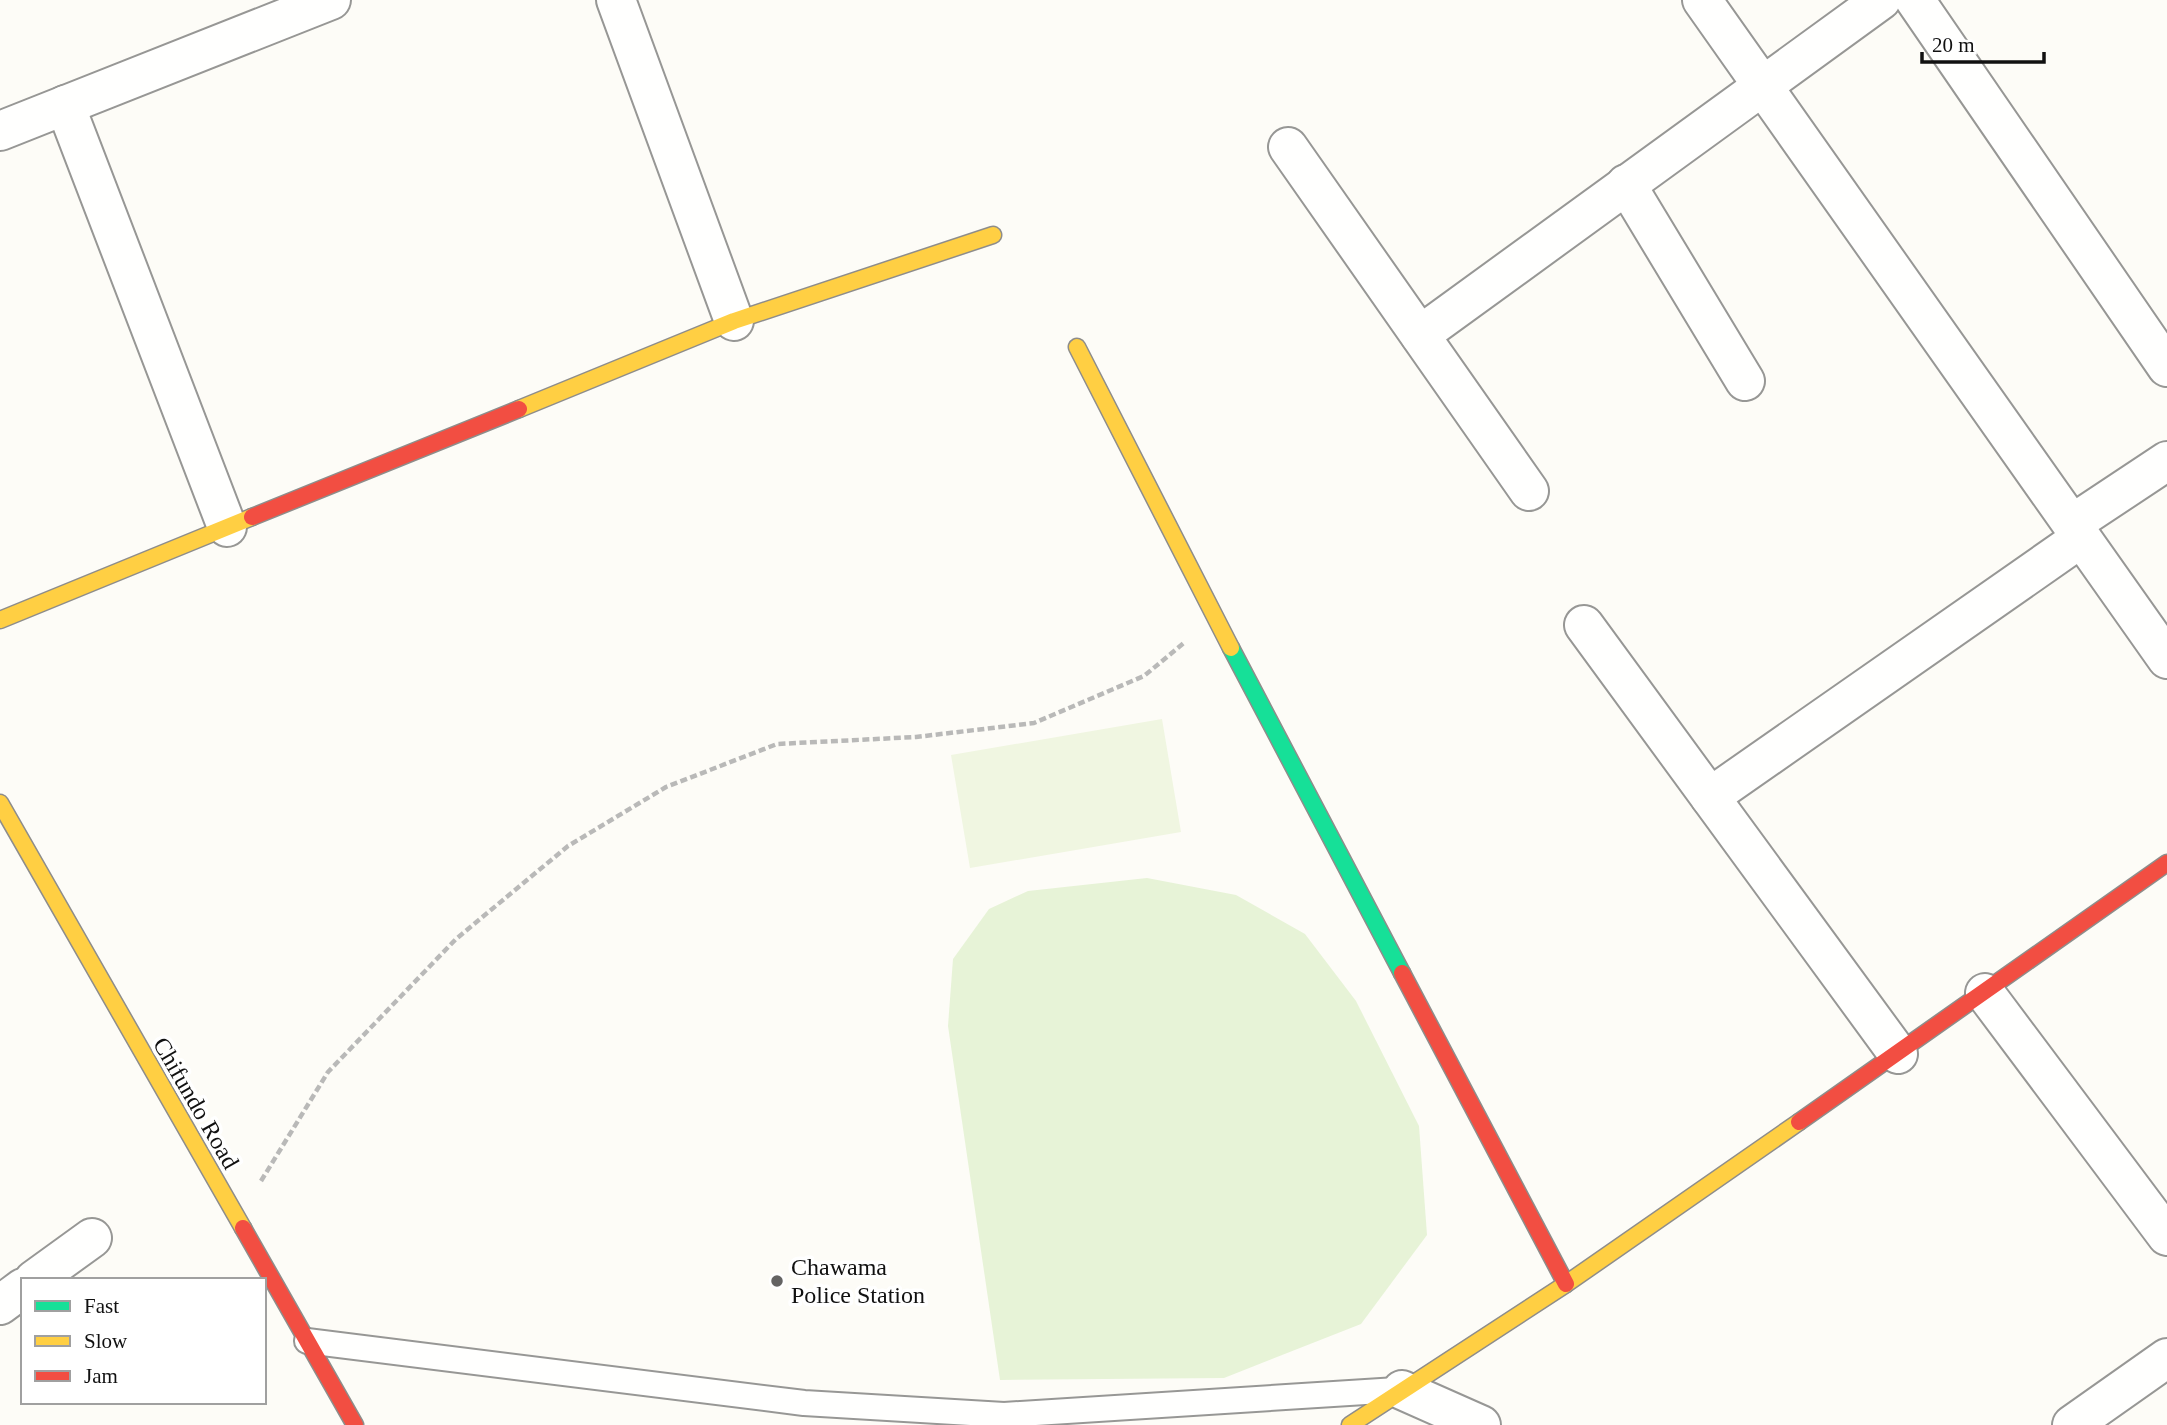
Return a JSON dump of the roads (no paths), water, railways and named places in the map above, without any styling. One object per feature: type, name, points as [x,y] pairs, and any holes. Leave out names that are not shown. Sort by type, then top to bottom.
[{"type":"street","points":[[0,131],[331,0]]},
{"type":"street","points":[[616,0],[734,321]]},
{"type":"street","points":[[1702,0],[2167,659]]},
{"type":"street","points":[[1420,335],[1881,0]]},
{"type":"street","points":[[1915,0],[2167,368]]},
{"type":"street","points":[[65,105],[227,527]]},
{"type":"street","points":[[1288,147],[1529,491]]},
{"type":"street","points":[[1626,184],[1745,381]]},
{"type":"street","points":[[0,620],[734,321],[993,235]]},
{"type":"street","points":[[1077,347],[1215,618],[1566,1284]]},
{"type":"street","points":[[1710,797],[2077,531],[2167,461]]},
{"type":"street","points":[[1584,625],[1898,1054]]},
{"type":"street","name":"Chifundo Road","points":[[0,803],[355,1425]]},
{"type":"street","points":[[1350,1425],[1566,1284],[1898,1054],[2167,863]]},
{"type":"street","points":[[1985,993],[2167,1236]]},
{"type":"street","points":[[37,1278],[92,1238]]},
{"type":"street","points":[[0,1305],[21,1289]]},
{"type":"street","points":[[2071,1425],[2167,1358]]},
{"type":"street","points":[[1402,1390],[1481,1425]]},
{"type":"lane","points":[[307,1341],[804,1403],[1004,1415],[1402,1390]]},
{"type":"place","name":"Chawama Police Station","points":[[777,1281]]}]
